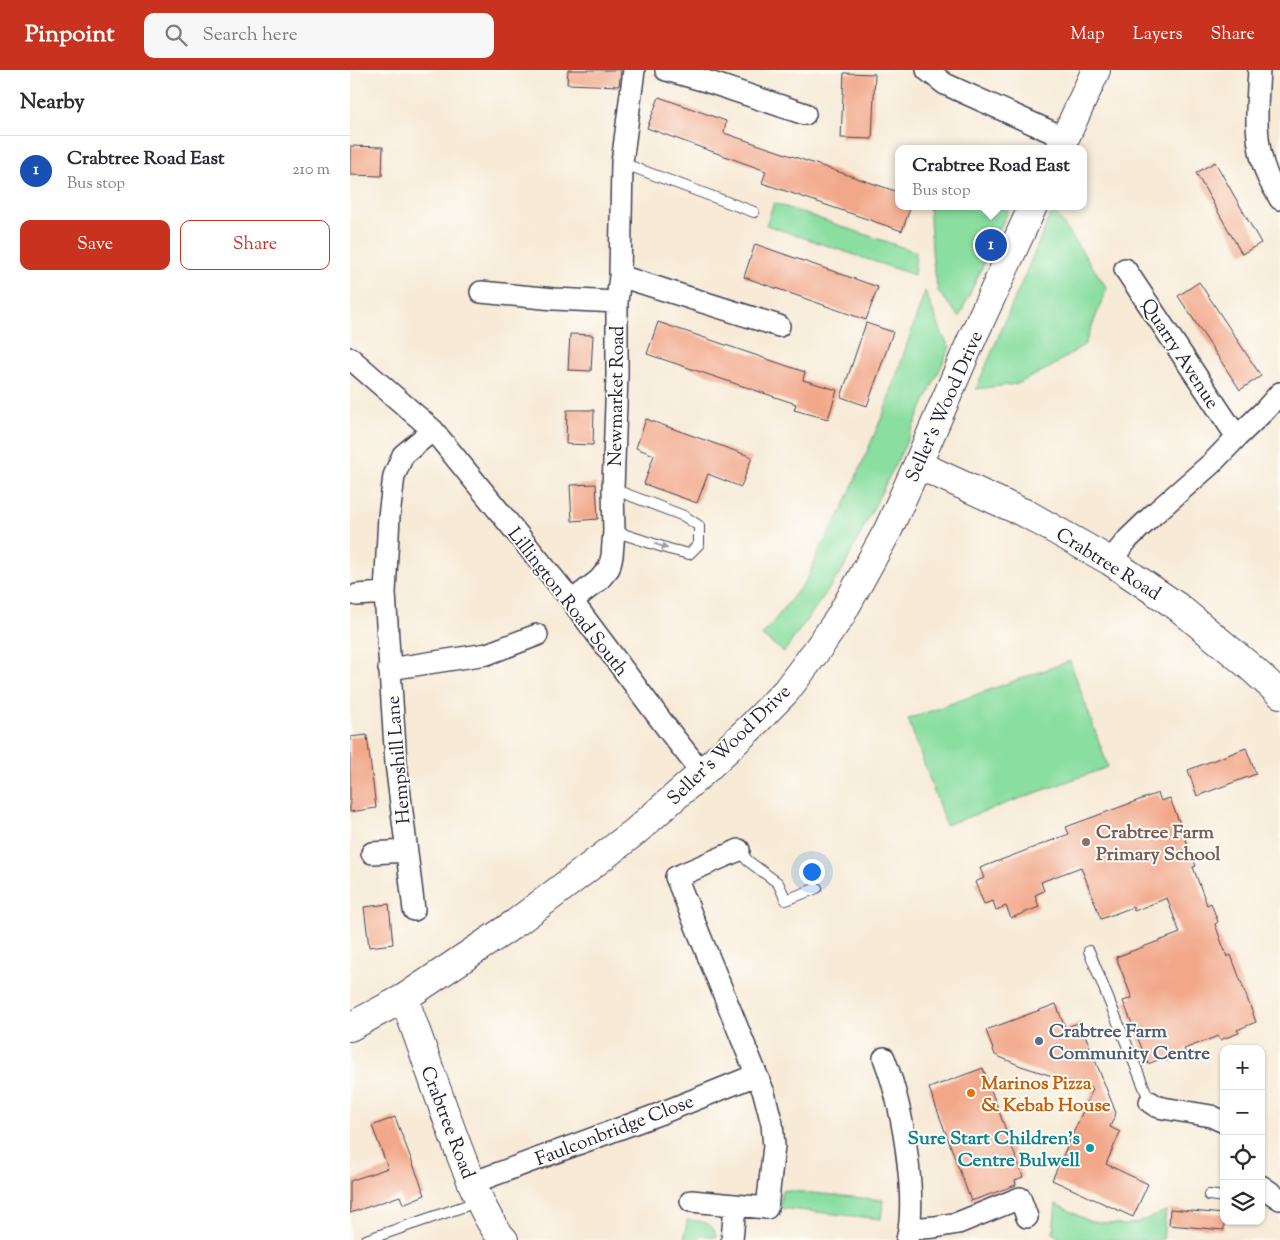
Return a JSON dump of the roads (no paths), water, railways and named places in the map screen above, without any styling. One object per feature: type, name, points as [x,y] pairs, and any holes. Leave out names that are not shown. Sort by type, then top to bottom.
[{"type":"street","name":"Newmarket Road","points":[[572,601],[599,580],[609,568],[614,530],[613,490],[617,376],[617,302],[620,276],[622,164],[634,70]]},
{"type":"street","points":[[666,70],[720,78],[805,114]]},
{"type":"street","points":[[927,70],[945,84],[1063,143],[1096,70]]},
{"type":"street","points":[[1259,70],[1258,142],[1267,175],[1280,199]]},
{"type":"street","name":"Seller's Wood Drive","points":[[350,1027],[404,998],[533,910],[636,831],[702,773],[786,690],[840,617],[888,530],[971,340],[1032,210]]},
{"type":"street","name":"Quarry Avenue","points":[[1125,269],[1237,437]]},
{"type":"street","points":[[620,276],[779,326]]},
{"type":"street","name":"Newmarket Road","points":[[481,292],[554,299],[617,302]]},
{"type":"street","name":"Lillington Road South","points":[[350,358],[434,430],[572,601],[702,773]]},
{"type":"street","points":[[1110,561],[1128,539],[1154,514],[1212,463],[1265,410],[1278,402]]},
{"type":"street","name":"Hempshill Lane","points":[[414,910],[396,763],[385,593],[389,516],[394,476],[403,455],[434,430]]},
{"type":"street","name":"Crabtree Road","points":[[917,466],[1027,514],[1110,561],[1178,607],[1280,694]]},
{"type":"street","points":[[357,595],[385,593]]},
{"type":"street","name":"Hempshill Lane","points":[[389,669],[487,654],[537,635]]},
{"type":"street","points":[[690,1202],[767,1208],[774,1146],[772,1124],[764,1093],[676,877],[739,850]]},
{"type":"street","name":"Hempshill Lane","points":[[372,853],[406,851]]},
{"type":"street","name":"Crabtree Road","points":[[404,998],[450,1128],[476,1191],[498,1233],[504,1240]]},
{"type":"street","points":[[884,1058],[892,1079],[905,1133],[910,1179],[909,1234],[958,1223],[1020,1198],[1027,1217]]},
{"type":"street","name":"Faulconbridge Close","points":[[476,1191],[756,1075]]},
{"type":"street","points":[[1150,1102],[1163,1108],[1211,1116],[1220,1120]]},
{"type":"street","points":[[1265,1189],[1280,1199]]},
{"type":"street","points":[[732,1240],[735,1206]]},
{"type":"lane","points":[[622,164],[754,212]]},
{"type":"lane","name":"Newmarket Road","points":[[613,490],[684,516],[699,526],[700,544],[689,554],[614,530]]},
{"type":"lane","points":[[739,850],[748,861],[778,883],[786,900],[817,888]]},
{"type":"lane","points":[[1089,951],[1150,1102]]},
{"type":"lane","points":[[366,1240],[466,1206],[476,1191]]},
{"type":"lane","points":[[1209,1195],[1220,1196]]},
{"type":"place","name":"Crabtree Road East","points":[[991,245]]},
{"type":"place","name":"Crabtree Farm Primary School","points":[[1086,842]]},
{"type":"place","name":"Crabtree Farm Community Centre","points":[[1039,1041]]},
{"type":"place","name":"Marinos Pizza & Kebab House","points":[[971,1093]]},
{"type":"place","name":"Sure Start Children's Centre Bulwell","points":[[1090,1148]]}]
